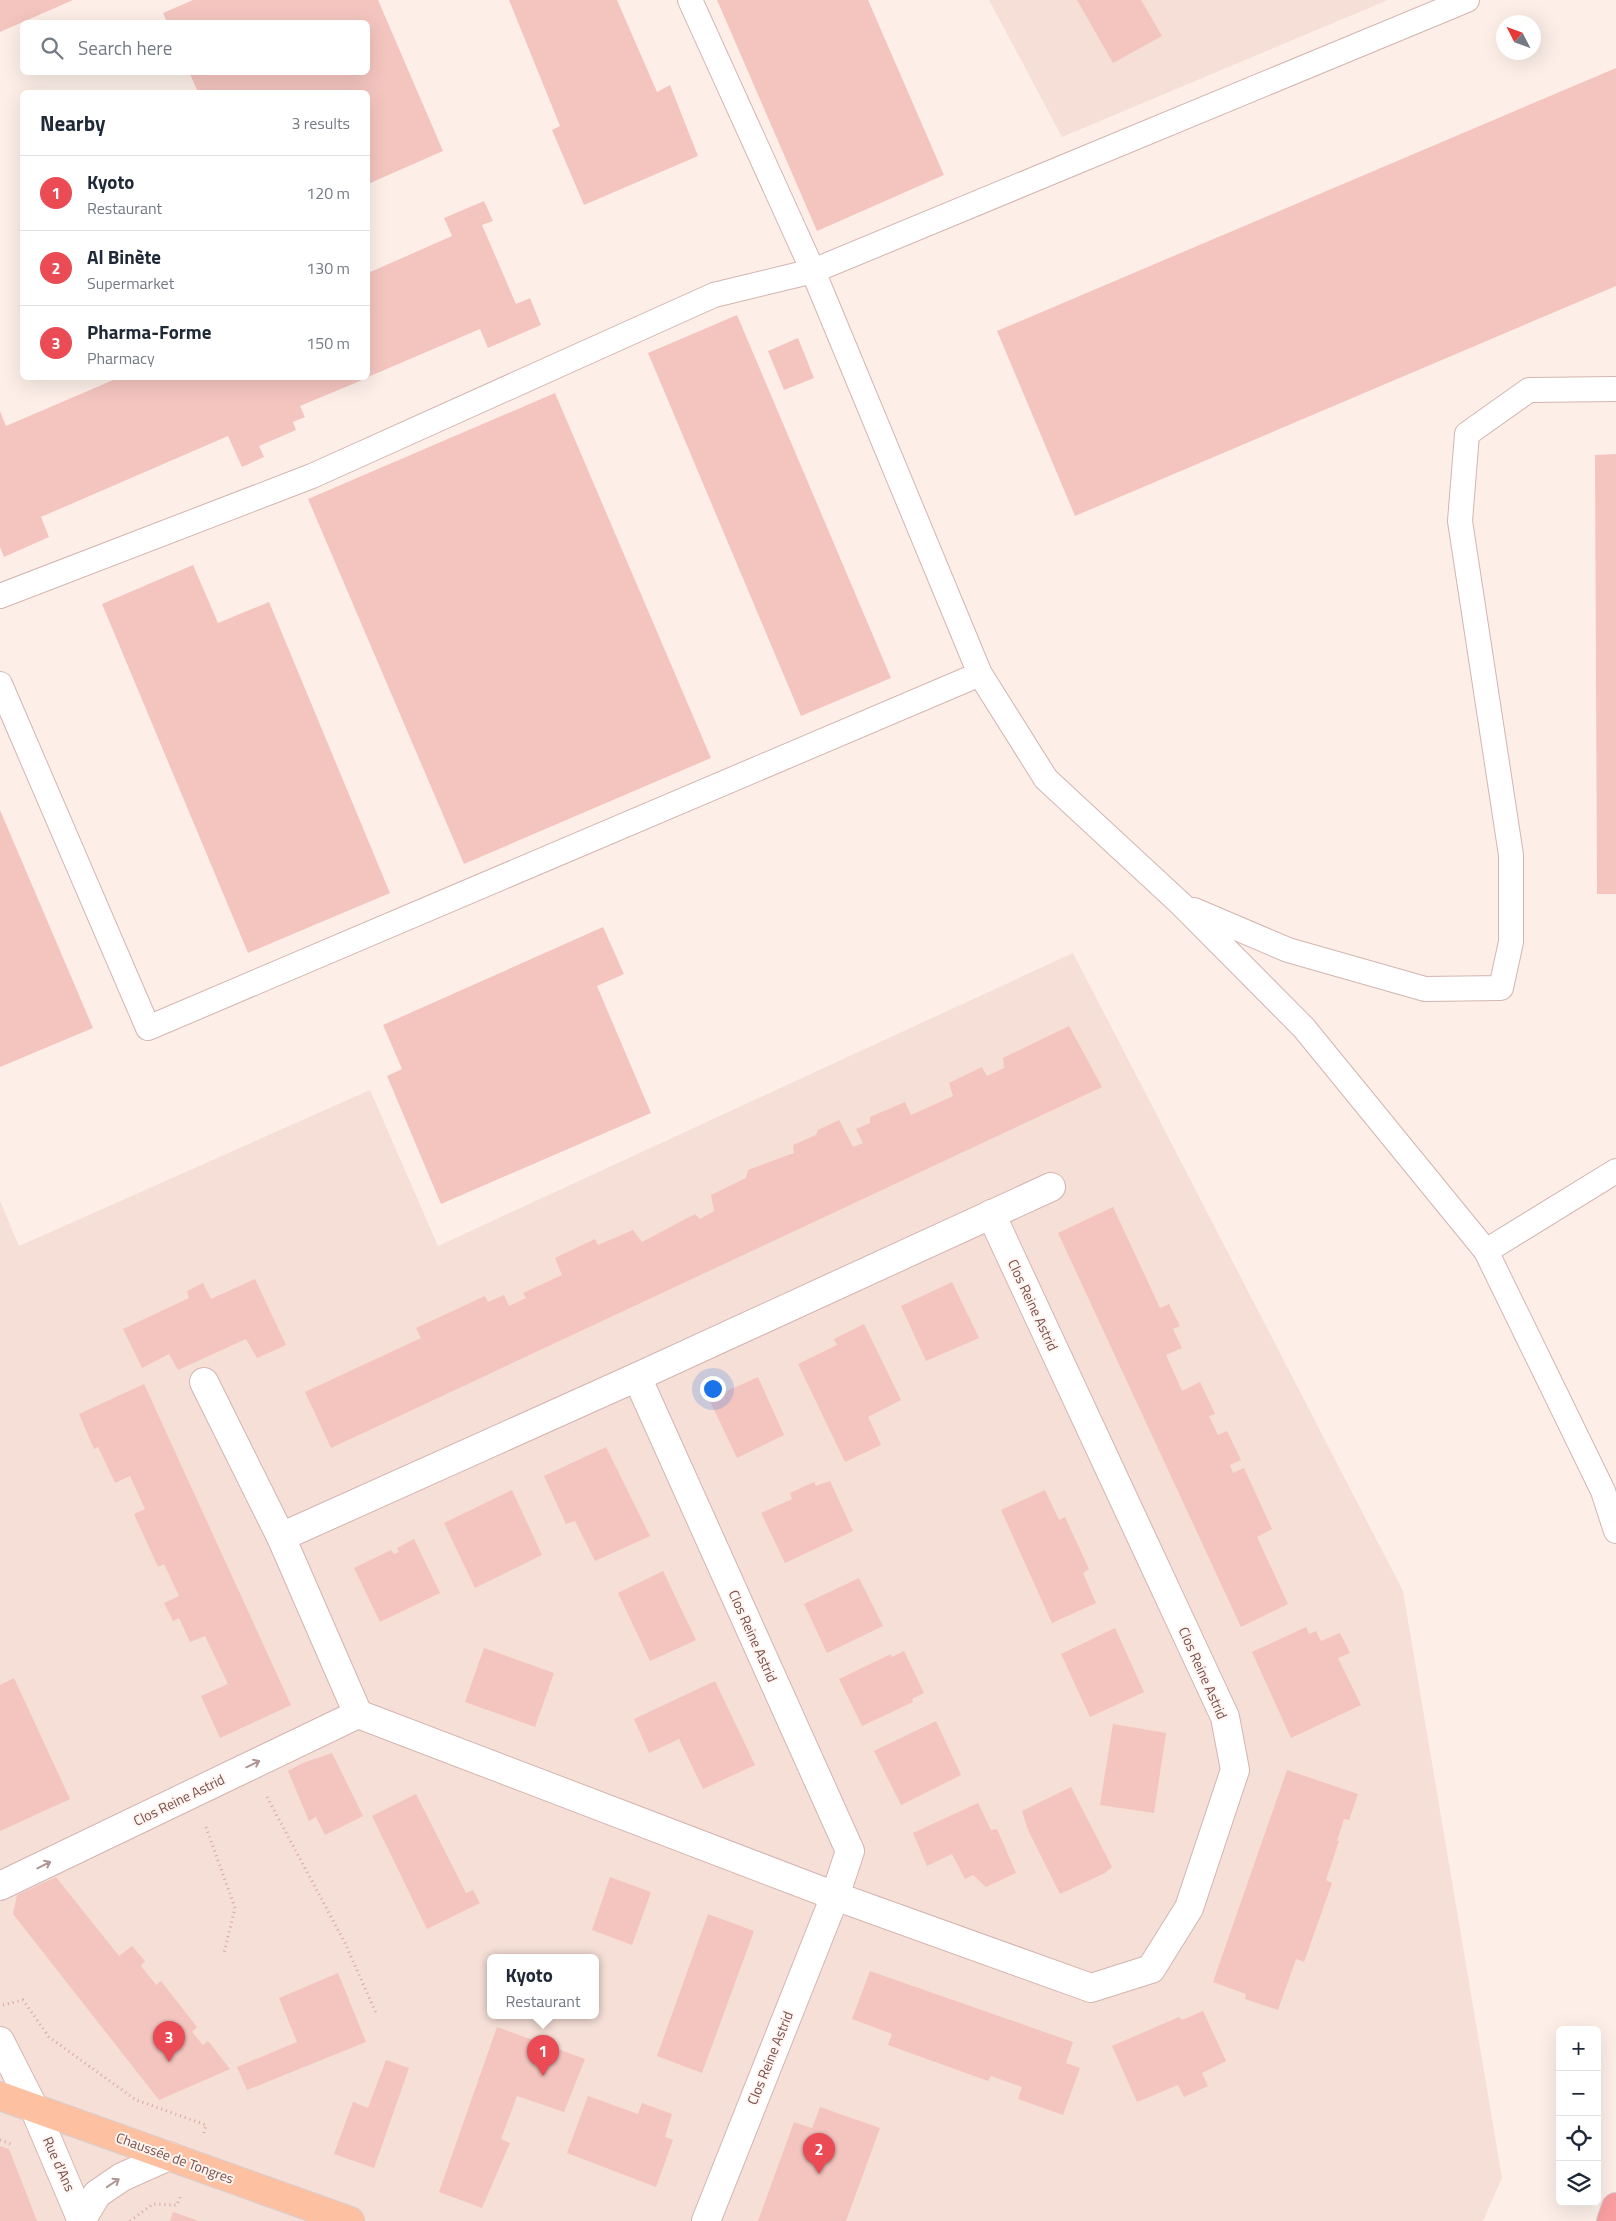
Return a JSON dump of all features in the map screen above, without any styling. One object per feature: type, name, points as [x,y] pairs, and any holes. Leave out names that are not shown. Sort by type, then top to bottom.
[{"type":"highway","points":[[1611,2221],[1616,2207]]},
{"type":"main road","name":"Chaussée de Tongres","points":[[0,2096],[350,2221]]},
{"type":"street","points":[[281,1537],[637,1378],[1051,1187]]},
{"type":"street","name":"Clos Reine Astrid","points":[[0,1886],[358,1714],[835,1896],[1091,1988],[1151,1969],[1189,1908],[1235,1770],[1224,1717],[990,1214]]},
{"type":"street","name":"Clos Reine Astrid","points":[[637,1378],[850,1850],[835,1896],[706,2221]]},
{"type":"street","points":[[204,1382],[281,1537],[358,1714]]},
{"type":"street","name":"Rue d'Ans","points":[[0,2041],[34,2108],[82,2220]]},
{"type":"street","points":[[82,2220],[97,2194],[122,2177],[169,2156]]},
{"type":"lane","points":[[690,0],[814,271],[980,674],[1046,779],[1182,905],[1304,1028],[1486,1251],[1609,1496],[1616,1530]]},
{"type":"lane","points":[[0,596],[312,476],[714,295],[814,271],[1467,0]]},
{"type":"lane","points":[[1182,905],[1288,950],[1426,989],[1502,988],[1511,942],[1511,855],[1460,521],[1467,434],[1529,390],[1616,389]]},
{"type":"lane","points":[[0,684],[148,1028],[980,674]]},
{"type":"lane","points":[[1486,1251],[1616,1171]]},
{"type":"path","points":[[250,1766],[345,1943],[376,2013]]},
{"type":"path","points":[[193,1793],[235,1908],[224,1953]]},
{"type":"shaded area","points":[[989,0],[1388,0],[1062,137]]},
{"type":"shaded area","points":[[1073,953],[1403,1591],[1502,2178],[1483,2221],[0,2221],[0,1201],[19,1246],[370,1090],[438,1246]]},
{"type":"building","points":[[0,0],[73,0],[27,20],[20,20],[20,23],[0,32]]},
{"type":"building","points":[[193,0],[378,0],[443,151],[370,183],[370,90],[197,90],[190,75],[370,75],[370,20],[166,20],[163,13]]},
{"type":"building","points":[[509,0],[617,0],[657,92],[670,85],[698,156],[584,205],[552,130],[560,126]]},
{"type":"building","points":[[717,0],[868,0],[944,175],[817,231]]},
{"type":"building","points":[[1077,0],[1141,0],[1162,36],[1113,63]]},
{"type":"building","points":[[1616,68],[1616,286],[1075,516],[997,331]]},
{"type":"building","points":[[484,201],[493,221],[482,225],[516,304],[530,298],[541,325],[488,348],[480,329],[370,376],[370,272],[452,236],[444,218]]},
{"type":"building","points":[[737,315],[891,678],[801,716],[648,353]]},
{"type":"building","points":[[798,338],[814,378],[784,390],[768,351]]},
{"type":"building","points":[[113,380],[362,380],[300,406],[305,417],[293,422],[296,430],[259,446],[264,457],[242,467],[228,436],[41,517],[49,537],[4,557],[0,547],[0,411],[6,426]]},
{"type":"building","points":[[555,393],[711,758],[464,864],[308,499]]},
{"type":"building","points":[[1616,454],[1616,894],[1597,894],[1595,455]]},
{"type":"building","points":[[193,565],[218,623],[269,602],[390,893],[248,953],[102,604]]},
{"type":"building","points":[[0,810],[93,1028],[0,1067]]},
{"type":"building","points":[[603,927],[624,974],[597,986],[651,1113],[441,1204],[387,1076],[402,1069],[383,1025]]},
{"type":"building","points":[[1069,1026],[1102,1087],[331,1448],[305,1392],[421,1338],[416,1328],[485,1296],[488,1302],[504,1295],[509,1306],[526,1298],[523,1293],[562,1275],[555,1258],[595,1239],[598,1245],[633,1230],[642,1242],[695,1214],[700,1219],[714,1211],[711,1195],[746,1178],[748,1170],[794,1153],[793,1145],[816,1135],[818,1130],[839,1120],[853,1147],[863,1143],[856,1129],[870,1123],[870,1117],[905,1102],[911,1115],[953,1096],[949,1083],[982,1067],[987,1076],[1004,1068],[1003,1058]]},
{"type":"building","points":[[1113,1207],[1160,1308],[1169,1304],[1180,1326],[1173,1329],[1182,1348],[1166,1355],[1182,1391],[1200,1382],[1215,1414],[1209,1416],[1218,1435],[1227,1431],[1241,1460],[1230,1465],[1233,1473],[1244,1468],[1272,1529],[1257,1537],[1288,1604],[1241,1627],[1058,1233]]},
{"type":"building","points":[[255,1279],[286,1345],[257,1358],[246,1339],[178,1370],[169,1354],[142,1368],[123,1329],[189,1298],[187,1291],[203,1283],[211,1299]]},
{"type":"building","points":[[952,1282],[979,1338],[926,1361],[901,1306]]},
{"type":"building","points":[[864,1324],[901,1400],[868,1417],[881,1445],[845,1462],[798,1364],[837,1345],[834,1339]]},
{"type":"building","points":[[758,1377],[784,1435],[737,1458],[709,1399]]},
{"type":"building","points":[[144,1384],[291,1705],[220,1738],[201,1696],[228,1684],[205,1636],[190,1642],[179,1618],[173,1621],[164,1603],[179,1596],[164,1564],[158,1567],[134,1514],[145,1509],[130,1476],[115,1483],[98,1447],[94,1449],[79,1414]]},
{"type":"building","points":[[606,1447],[650,1536],[595,1561],[575,1521],[566,1524],[544,1476]]},
{"type":"building","points":[[830,1481],[853,1531],[785,1563],[761,1513],[792,1499],[790,1493],[814,1482],[816,1486]]},
{"type":"building","points":[[512,1490],[542,1555],[475,1588],[444,1523]]},
{"type":"building","points":[[1045,1490],[1059,1520],[1065,1517],[1089,1569],[1083,1573],[1096,1603],[1052,1623],[1001,1510]]},
{"type":"building","points":[[414,1539],[440,1593],[380,1622],[354,1568],[391,1550],[394,1554],[399,1552],[397,1548]]},
{"type":"building","points":[[663,1571],[696,1640],[650,1661],[618,1593]]},
{"type":"building","points":[[859,1578],[883,1626],[827,1653],[804,1604]]},
{"type":"building","points":[[1306,1627],[1309,1634],[1316,1631],[1321,1641],[1340,1633],[1350,1653],[1338,1658],[1361,1705],[1291,1738],[1252,1652]]},
{"type":"building","points":[[1115,1628],[1144,1692],[1090,1717],[1061,1654]]},
{"type":"building","points":[[484,1648],[554,1673],[535,1727],[465,1702]]},
{"type":"building","points":[[904,1651],[924,1693],[912,1699],[913,1702],[862,1726],[839,1679],[891,1654],[892,1657]]},
{"type":"building","points":[[14,1678],[70,1799],[0,1831],[0,1685]]},
{"type":"building","points":[[715,1681],[755,1765],[703,1789],[679,1739],[649,1753],[634,1719]]},
{"type":"building","points":[[936,1721],[961,1775],[901,1805],[874,1751]]},
{"type":"building","points":[[1113,1724],[1166,1733],[1154,1813],[1100,1805]]},
{"type":"building","points":[[332,1753],[363,1816],[325,1835],[316,1817],[309,1821],[288,1771],[303,1763]]},
{"type":"building","points":[[1287,1770],[1358,1794],[1349,1820],[1344,1819],[1326,1880],[1332,1883],[1304,1962],[1296,1959],[1278,2010],[1245,1999],[1246,1994],[1213,1982]]},
{"type":"building","points":[[1071,1787],[1112,1867],[1105,1873],[1060,1894],[1028,1830],[1022,1811]]},
{"type":"building","points":[[416,1794],[466,1893],[473,1890],[480,1903],[427,1929],[372,1816]]},
{"type":"building","points":[[978,1803],[991,1830],[997,1829],[1016,1873],[986,1887],[973,1875],[965,1879],[952,1854],[927,1866],[913,1833]]},
{"type":"building","points":[[56,1877],[119,1956],[132,1946],[145,1961],[141,1966],[156,1985],[161,1981],[197,2027],[192,2032],[203,2045],[208,2041],[230,2069],[159,2100],[13,1914],[17,1895]]},
{"type":"building","points":[[610,1877],[651,1892],[632,1945],[592,1930]]},
{"type":"building","points":[[708,1914],[754,1931],[702,2073],[657,2056]]},
{"type":"building","points":[[870,1971],[1073,2042],[1066,2063],[1080,2068],[1063,2115],[1018,2099],[1022,2087],[991,2076],[988,2081],[888,2045],[892,2034],[852,2019]]},
{"type":"building","points":[[338,1973],[366,2042],[247,2090],[237,2067],[297,2042],[279,1998]]},
{"type":"building","points":[[1203,2011],[1226,2061],[1202,2073],[1208,2086],[1184,2097],[1178,2085],[1137,2102],[1112,2046],[1179,2017],[1182,2020]]},
{"type":"building","points":[[497,2027],[585,2059],[564,2112],[517,2096],[501,2139],[510,2143],[482,2208],[439,2192]]},
{"type":"building","points":[[386,2060],[409,2068],[374,2168],[334,2154],[353,2102],[368,2108]]},
{"type":"building","points":[[588,2096],[638,2114],[642,2103],[672,2114],[665,2137],[673,2140],[656,2187],[567,2153]]},
{"type":"building","points":[[820,2107],[880,2128],[846,2221],[758,2221],[794,2122],[812,2128]]},
{"type":"building","points":[[0,2146],[9,2149],[37,2221],[0,2221]]},
{"type":"building","points":[[173,2212],[199,2221],[170,2221]]},
{"type":"place","name":"Pharma-Forme","points":[[169,2062]]},
{"type":"place","name":"Kyoto","points":[[543,2076]]},
{"type":"place","name":"Al Binète","points":[[819,2174]]}]
